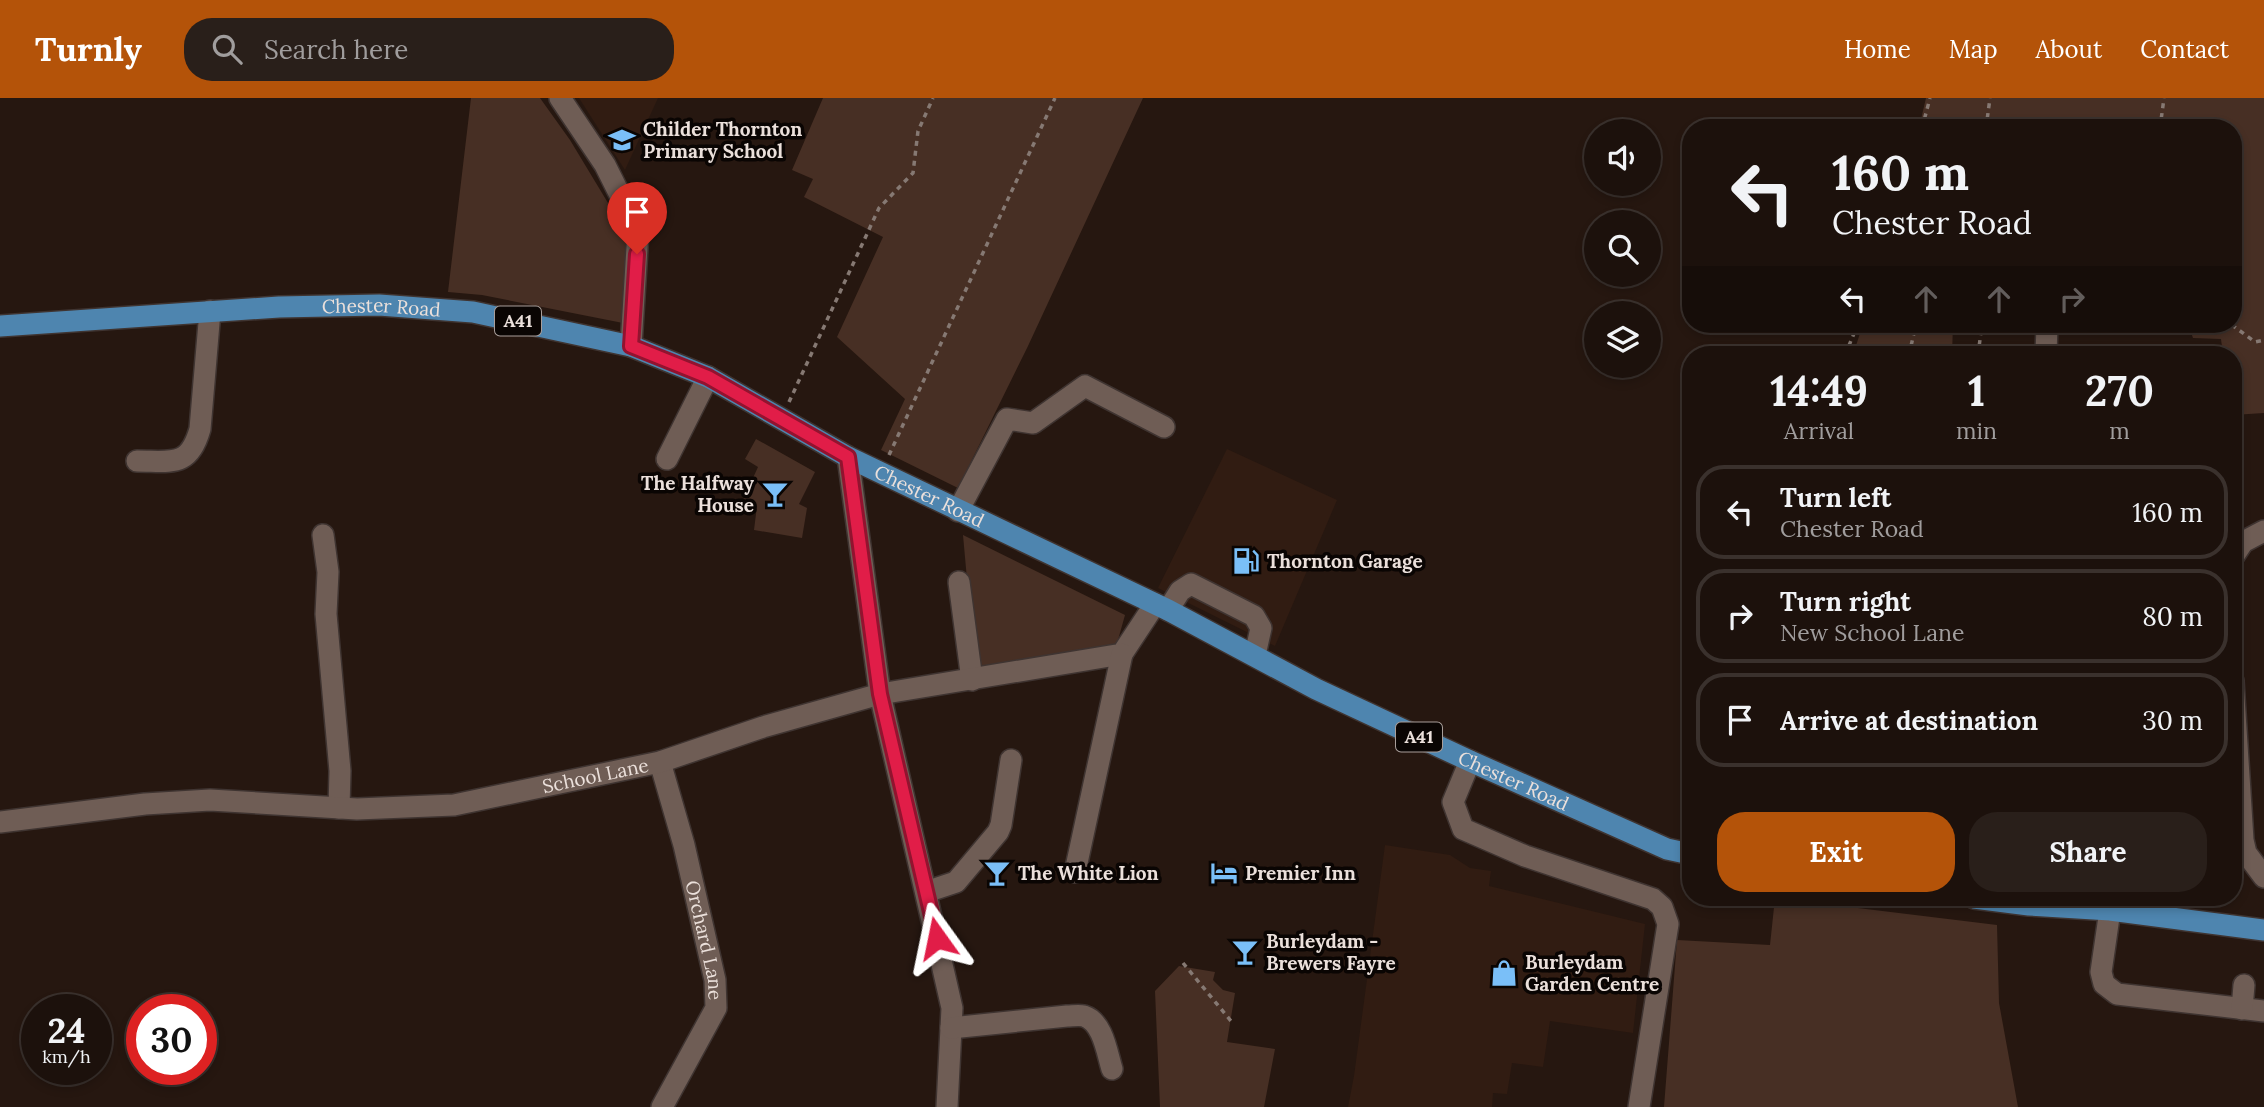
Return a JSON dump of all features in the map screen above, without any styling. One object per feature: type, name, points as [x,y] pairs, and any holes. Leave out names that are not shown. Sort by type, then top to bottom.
[{"type":"main road","name":"Chester Road","points":[[0,326],[279,307],[379,305],[473,312],[631,346],[708,377],[848,457],[1162,607],[1255,654],[1316,689],[1667,849],[1682,852]]},
{"type":"main road","points":[[2045,906],[2110,910],[2264,930]]},
{"type":"street","points":[[560,98],[605,165],[638,230],[631,346]]},
{"type":"street","points":[[137,461],[177,461],[189,454],[195,445],[200,429],[210,311]]},
{"type":"street","points":[[667,459],[708,377]]},
{"type":"street","points":[[958,511],[1007,419],[1033,423],[1085,386],[1164,427]]},
{"type":"street","points":[[848,457],[880,694],[952,1009],[947,1107]]},
{"type":"street","points":[[2242,544],[2264,531]]},
{"type":"street","points":[[323,535],[328,572],[327,627],[340,771],[339,808]]},
{"type":"street","points":[[959,582],[972,680]]},
{"type":"street","points":[[1075,872],[1122,654],[1162,607],[1191,584],[1254,615],[1261,628],[1255,654]]},
{"type":"street","name":"School Lane","points":[[0,822],[145,804],[210,800],[339,808],[454,805],[660,762],[763,727],[880,694],[1122,654]]},
{"type":"street","points":[[926,892],[956,882],[998,832],[1011,760]]},
{"type":"street","points":[[1470,761],[1452,802],[1464,829],[1525,856],[1653,899],[1662,906],[1668,924],[1639,1107]]},
{"type":"street","name":"Orchard Lane","points":[[660,762],[684,845],[715,980],[716,1008],[662,1107]]},
{"type":"street","points":[[2242,823],[2246,853],[2264,877]]},
{"type":"street","points":[[2110,910],[2101,972],[2104,984],[2110,989],[2117,993],[2264,1012]]},
{"type":"street","points":[[2242,1009],[2244,985]]},
{"type":"street","points":[[951,1028],[1083,1016],[1094,1022],[1112,1069]]},
{"type":"path","points":[[781,418],[879,208],[912,173],[918,131],[933,98]]},
{"type":"path","points":[[881,473],[1055,98]]},
{"type":"path","points":[[1924,119],[1930,98]]},
{"type":"path","points":[[1987,119],[1990,98]]},
{"type":"path","points":[[2161,119],[2164,98]]},
{"type":"path","points":[[2242,333],[2255,342],[2264,340]]},
{"type":"path","points":[[1183,963],[1231,1021]]},
{"type":"shaded area","points":[[471,98],[540,98],[570,140],[631,241],[623,323],[482,295],[448,292]]},
{"type":"shaded area","name":"Childer Thornton Primary School","points":[[579,98],[658,98],[625,170]]},
{"type":"shaded area","points":[[823,98],[1143,98],[1028,346],[958,488],[881,450],[905,399],[837,337],[883,237],[804,197],[813,179],[792,170]]},
{"type":"shaded area","points":[[1926,98],[2264,98],[2264,413],[2242,414],[2242,346],[2222,346],[2221,339],[2193,338],[2191,333],[2242,333],[2242,119],[1921,119]]},
{"type":"shaded area","points":[[1860,333],[1953,333],[1952,346],[1856,346]]},
{"type":"shaded area","name":"The Halfway House","points":[[756,439],[815,472],[799,504],[807,508],[802,538],[754,530],[757,506],[742,502],[758,467],[745,459]]},
{"type":"shaded area","points":[[1227,449],[1337,500],[1275,646],[1158,588]]},
{"type":"shaded area","points":[[963,535],[1125,615],[1116,647],[975,668]]},
{"type":"shaded area","name":"Burleydam Garden Centre","points":[[1385,845],[1450,855],[1470,868],[1491,871],[1489,886],[1645,924],[1633,1033],[1550,1021],[1543,1067],[1512,1063],[1507,1094],[1493,1093],[1492,1107],[1348,1107]]},
{"type":"shaded area","points":[[1774,906],[1841,906],[1997,925],[1999,1003],[2018,1107],[1664,1107],[1677,940],[1770,945]]},
{"type":"shaded area","points":[[1179,966],[1215,972],[1213,980],[1223,990],[1235,993],[1227,1042],[1275,1049],[1264,1107],[1160,1107],[1155,991]]},
{"type":"place","name":"Childer Thornton Primary School","points":[[622,140]]},
{"type":"place","name":"The Halfway House","points":[[775,494]]},
{"type":"place","name":"Thornton Garage","points":[[1246,561]]},
{"type":"place","name":"The White Lion","points":[[997,873]]},
{"type":"place","name":"Premier Inn","points":[[1224,873]]},
{"type":"place","name":"Burleydam - Brewers Fayre","points":[[1245,952]]},
{"type":"place","name":"Burleydam Garden Centre","points":[[1504,973]]},
{"type":"route","points":[[637,254],[631,346],[708,377],[848,457],[880,694],[937,938]]}]
